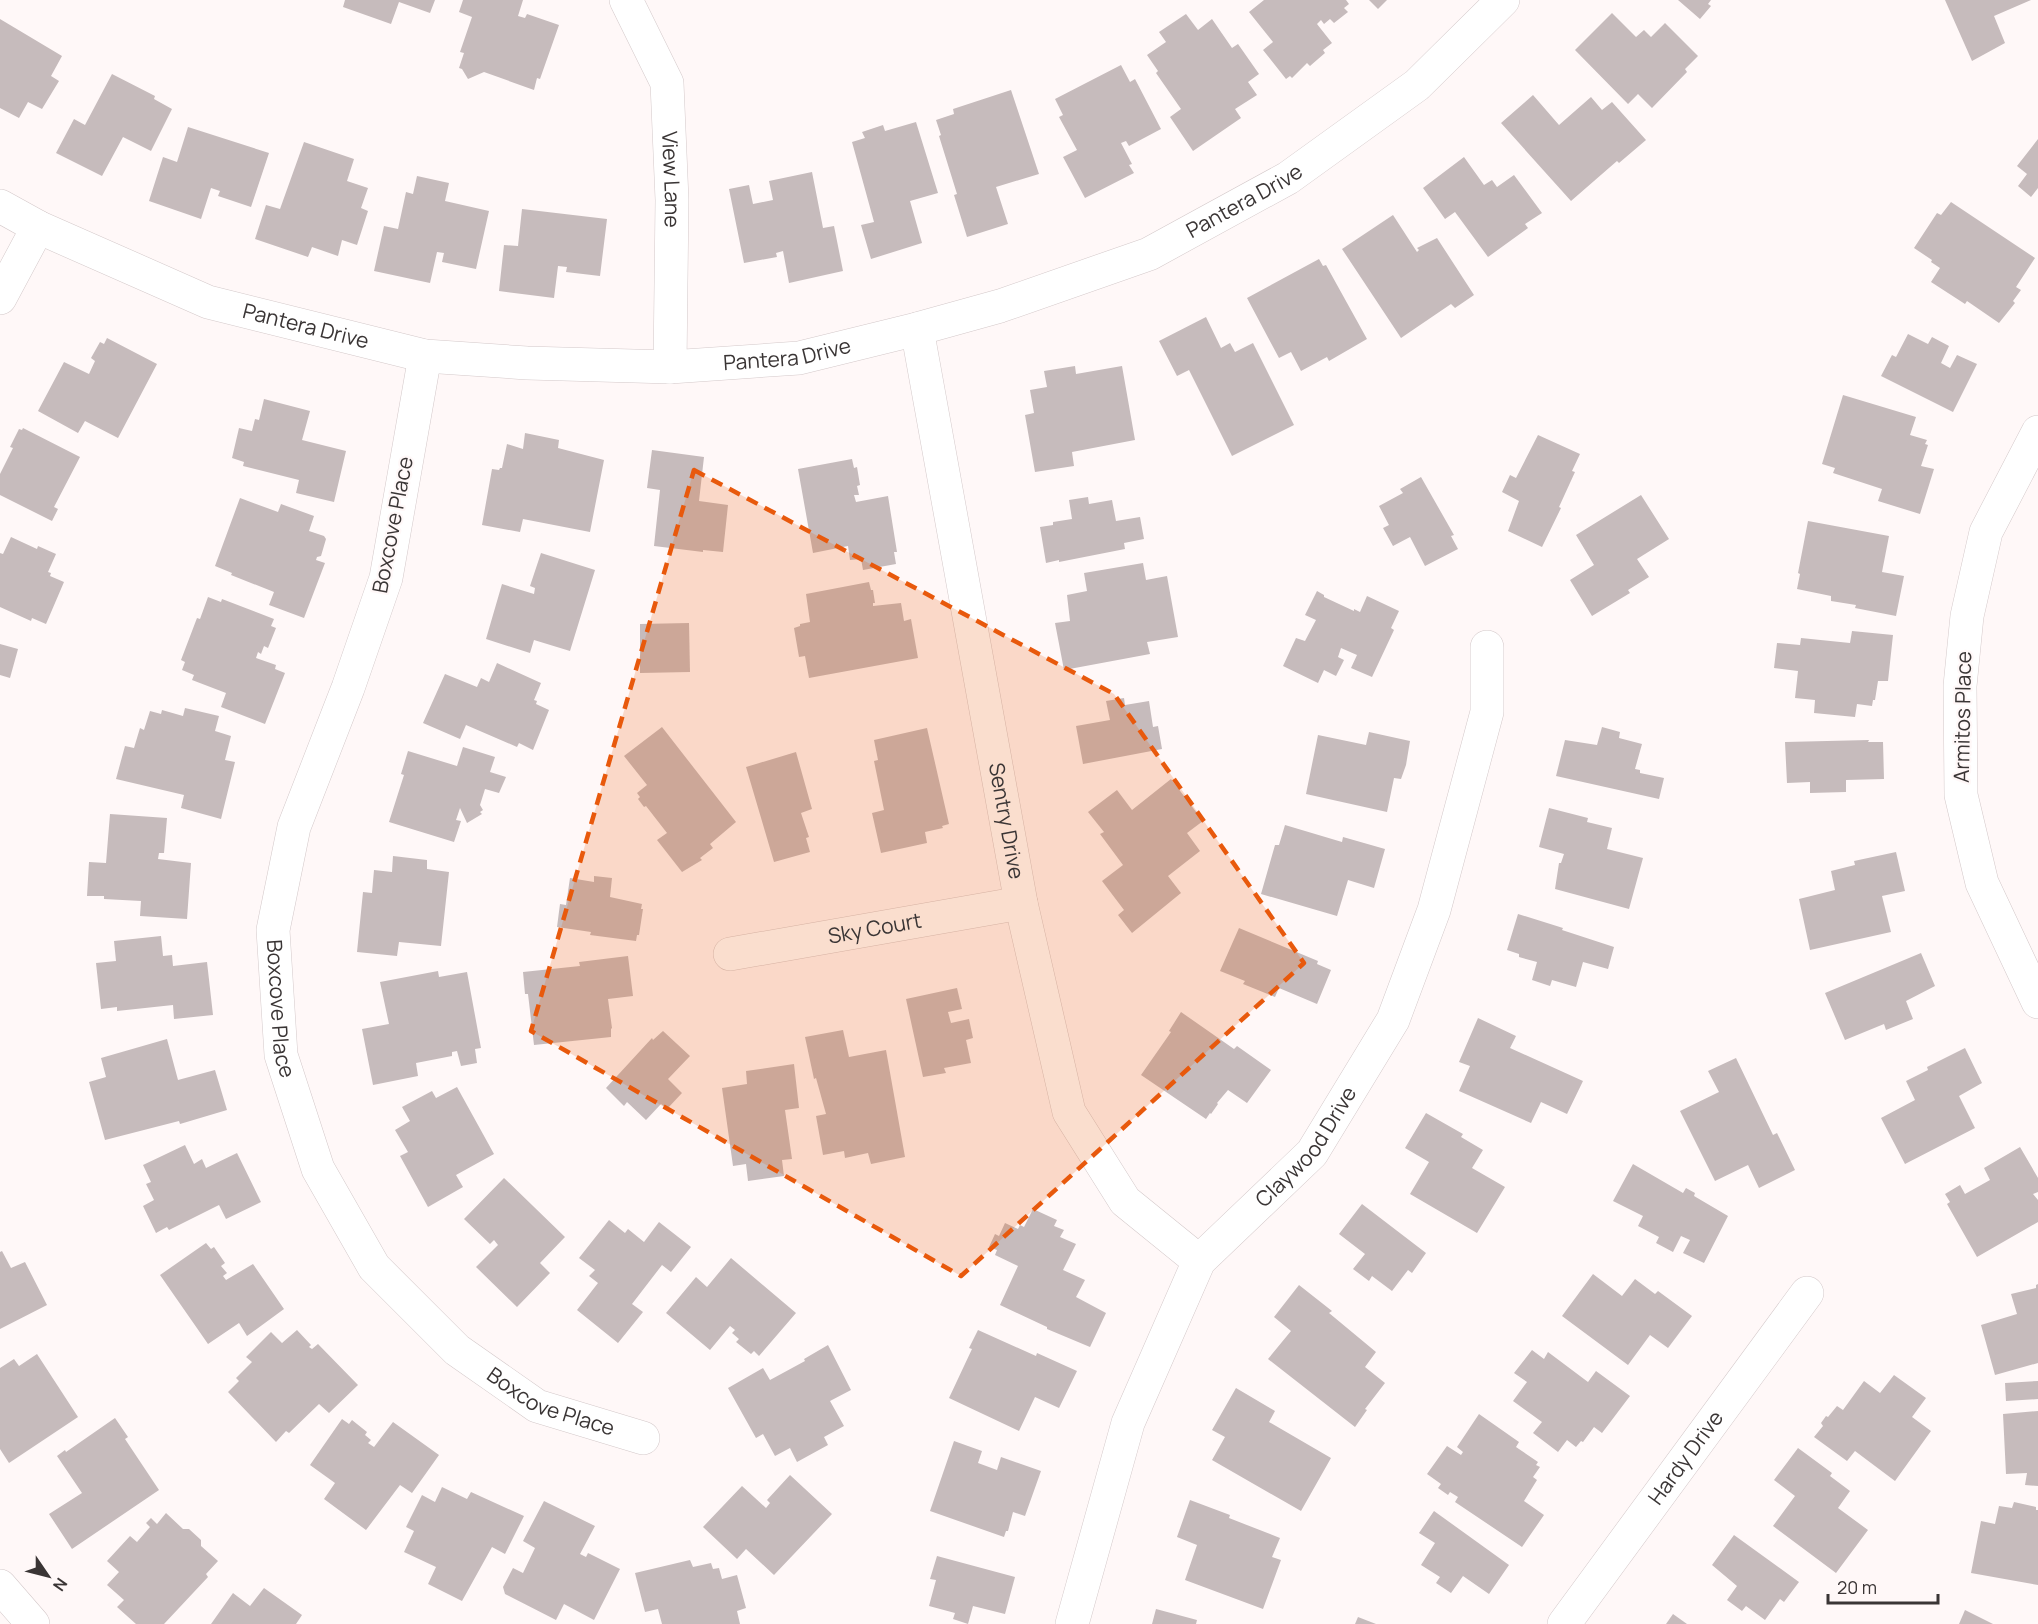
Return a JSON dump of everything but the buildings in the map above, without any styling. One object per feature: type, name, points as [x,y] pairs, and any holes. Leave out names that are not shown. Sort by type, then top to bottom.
[{"type":"street","name":"View Lane","points":[[626,0],[667,83],[672,200],[670,367]]},
{"type":"street","name":"Pantera Drive","points":[[0,206],[38,227],[208,302],[425,356],[527,363],[670,367],[799,358],[1000,306],[1149,254],[1288,178],[1417,85],[1503,0]]},
{"type":"street","points":[[0,298],[38,227]]},
{"type":"street","name":"Sentry Drive","points":[[917,329],[1021,903],[1069,1112],[1125,1201],[1199,1261]]},
{"type":"street","name":"Boxcove Place","points":[[425,356],[386,578],[348,688],[294,827],[273,930],[281,1055],[318,1169],[374,1267],[457,1350],[537,1406],[643,1438]]},
{"type":"street","name":"Armitos Place","points":[[2034,448],[1986,532],[1967,616],[1960,686],[1961,795],[1982,883],[2038,1002]]},
{"type":"street","name":"Claywood Drive","points":[[1072,1624],[1128,1423],[1199,1261],[1312,1153],[1393,1020],[1434,910],[1487,712],[1487,647]]},
{"type":"street","name":"Sky Court","points":[[730,954],[1021,903]]},
{"type":"street","name":"Hardy Drive","points":[[1564,1624],[1807,1293]]},
{"type":"street","points":[[0,1586],[33,1624]]},
{"type":"highlighted area","points":[[694,470],[1114,694],[1304,963],[961,1276],[531,1031]]}]
